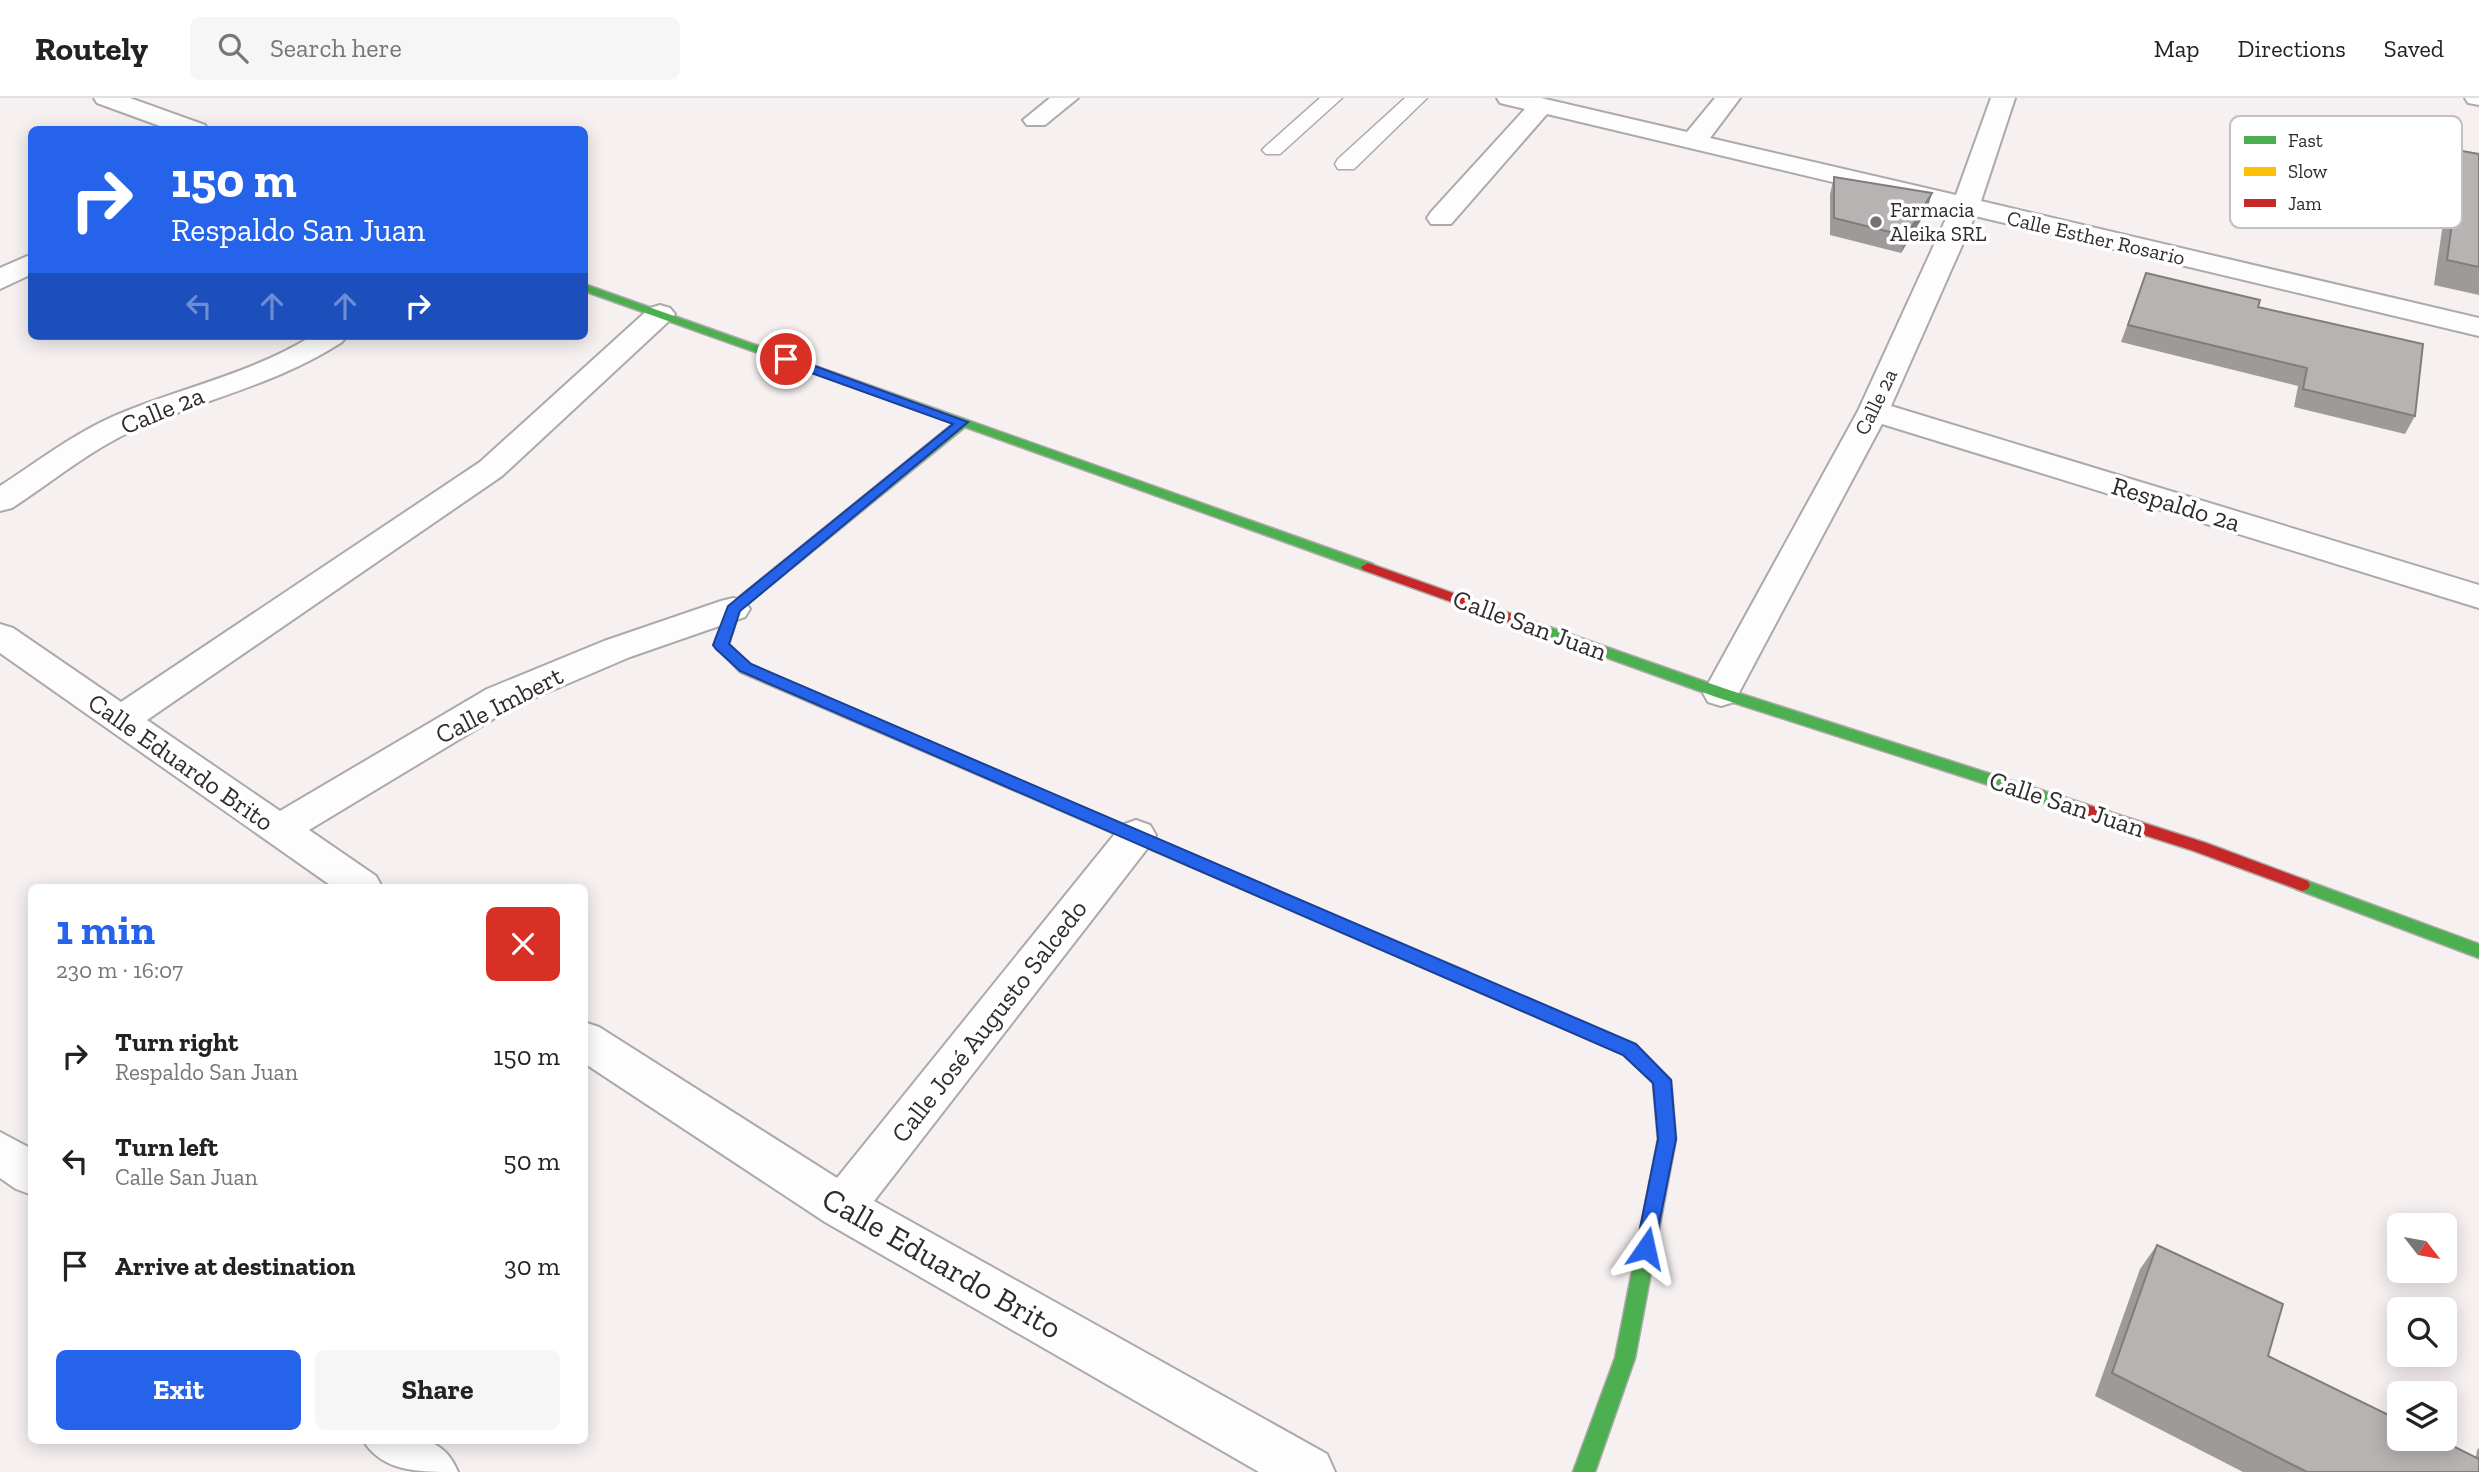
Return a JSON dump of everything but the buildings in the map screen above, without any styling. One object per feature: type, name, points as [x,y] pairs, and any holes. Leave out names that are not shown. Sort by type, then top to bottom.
[{"type":"street","points":[[106,98],[185,126]]},
{"type":"street","points":[[1036,120],[1066,98]]},
{"type":"street","name":"Calle Esther Rosario","points":[[1509,98],[1965,208],[2479,327]]},
{"type":"street","points":[[1692,143],[1728,98]]},
{"type":"street","name":"Calle 2a","points":[[1721,693],[1873,411],[1965,208],[2003,98]]},
{"type":"street","points":[[1441,218],[1541,106]]},
{"type":"street","points":[[0,280],[28,264]]},
{"type":"street","name":"Calle San Juan","points":[[588,288],[1721,693],[2200,847],[2479,951]]},
{"type":"street","points":[[120,720],[491,469],[660,314]]},
{"type":"street","name":"Calle 2a","points":[[0,501],[119,425],[251,378],[307,354],[326,340]]},
{"type":"street","name":"Respaldo 2a","points":[[1873,411],[2479,597]]},
{"type":"street","points":[[962,422],[733,609],[721,645],[745,668],[1629,1049],[1662,1080],[1667,1139],[1625,1358],[1584,1472]]},
{"type":"street","name":"Calle Imbert","points":[[279,830],[500,698],[617,649],[733,609]]},
{"type":"street","name":"Calle Eduardo Brito","points":[[0,636],[358,884]]},
{"type":"street","name":"Calle José Augusto Salcedo","points":[[842,1207],[1136,835]]},
{"type":"street","name":"Calle Eduardo Brito","points":[[588,1043],[842,1207],[1309,1472]]},
{"type":"street","points":[[0,1152],[28,1172]]},
{"type":"street","points":[[394,1444],[432,1472]]},
{"type":"lane","points":[[1273,150],[1332,98]]},
{"type":"lane","points":[[1346,164],[1417,98]]},
{"type":"traffic: fast","points":[[588,288],[1368,567]]},
{"type":"traffic: fast","points":[[962,423],[733,609],[721,645],[745,668],[1209,868]]},
{"type":"traffic: fast","points":[[1532,626],[1721,693],[2060,802]]},
{"type":"traffic: fast","points":[[2302,885],[2479,951]]},
{"type":"traffic: fast","points":[[1462,977],[1629,1049],[1662,1080],[1667,1139],[1625,1358],[1584,1472]]},
{"type":"traffic: slow","points":[[1209,868],[1462,977]]},
{"type":"traffic: jam","points":[[1368,567],[1532,626]]},
{"type":"traffic: jam","points":[[2060,802],[2200,847],[2302,885]]},
{"type":"place","name":"Farmacia Aleika SRL","points":[[1876,222]]},
{"type":"route","points":[[786,359],[962,422],[733,609],[721,645],[745,668],[1629,1049],[1662,1080],[1667,1139],[1646,1248]]}]
